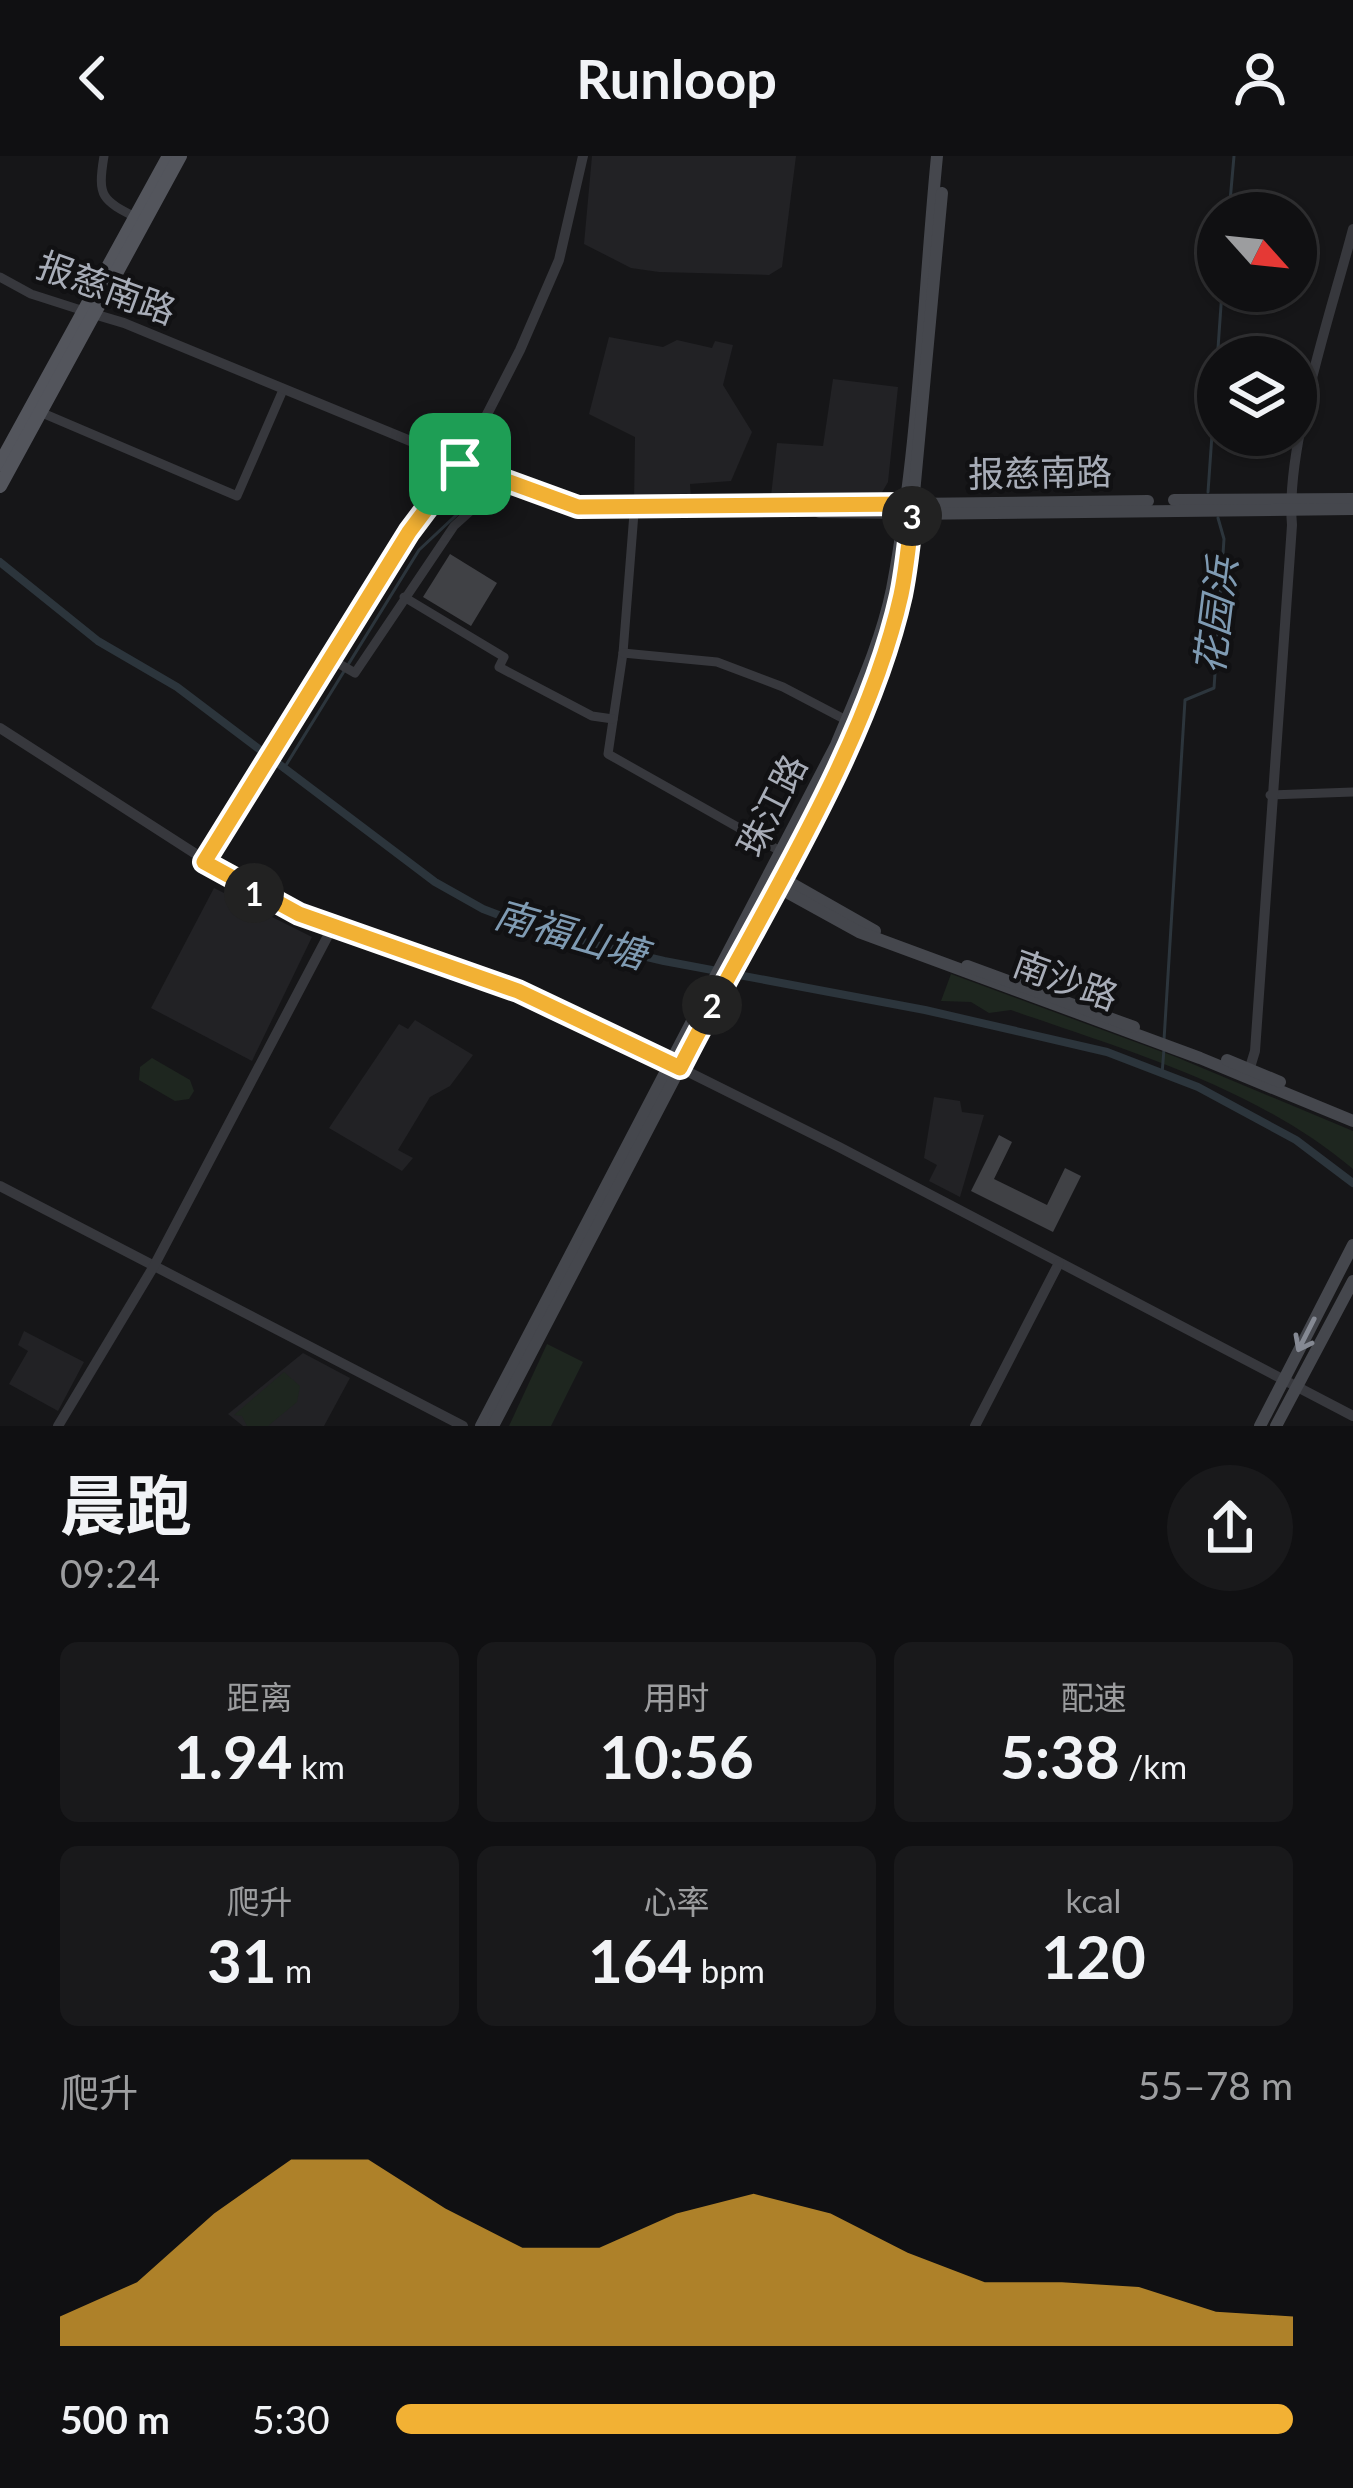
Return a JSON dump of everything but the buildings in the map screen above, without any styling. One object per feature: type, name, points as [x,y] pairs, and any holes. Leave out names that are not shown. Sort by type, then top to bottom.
[{"type":"main road","points":[[140,219],[169,156]]},
{"type":"main road","points":[[0,464],[180,156]]},
{"type":"main road","name":"珠江路","points":[[494,1426],[879,669],[901,594],[941,156]]},
{"type":"main road","points":[[0,486],[89,312]]},
{"type":"main road","points":[[1290,505],[1353,499]]},
{"type":"main road","points":[[1290,505],[1353,509]]},
{"type":"main road","name":"报慈南路","points":[[908,509],[1290,505]]},
{"type":"main road","name":"珠江路","points":[[773,879],[780,851],[870,666],[908,509]]},
{"type":"main road","name":"南沙路","points":[[773,879],[859,932],[1249,1073],[1353,1117]]},
{"type":"main road","name":"珠江路","points":[[481,1426],[675,1065]]},
{"type":"main road","points":[[1276,1426],[1290,1383],[1353,1245]]},
{"type":"main road","points":[[1260,1426],[1353,1281]]},
{"type":"street","points":[[104,156],[100,191],[113,206],[140,219]]},
{"type":"street","points":[[204,862],[273,746],[339,664],[409,532],[460,464],[520,350],[559,260],[583,156]]},
{"type":"street","points":[[1249,1073],[1290,505],[1299,440],[1353,229]]},
{"type":"street","name":"报慈南路","points":[[0,277],[32,294],[89,312],[460,464],[578,507],[908,509]]},
{"type":"street","points":[[40,412],[237,496],[283,390]]},
{"type":"street","name":"报慈南路","points":[[460,464],[498,486],[571,512],[908,509]]},
{"type":"street","points":[[339,664],[355,673],[454,526],[498,486]]},
{"type":"street","points":[[634,513],[623,653],[608,754],[780,851]]},
{"type":"street","points":[[404,597],[504,656],[500,667],[592,716],[613,719]]},
{"type":"street","points":[[623,653],[716,662],[768,680],[846,720]]},
{"type":"street","points":[[0,728],[272,903],[518,991],[675,1065],[1353,1416]]},
{"type":"street","points":[[1270,795],[1353,792]]},
{"type":"street","points":[[58,1426],[154,1266],[332,928]]},
{"type":"street","points":[[0,1186],[463,1426]]},
{"type":"street","points":[[974,1426],[1059,1263]]},
{"type":"shaded area","points":[[592,156],[796,156],[782,267],[769,275],[659,272],[631,268],[584,244]]},
{"type":"shaded area","points":[[609,337],[663,347],[677,340],[712,348],[715,341],[733,345],[723,385],[752,432],[731,481],[690,484],[691,500],[634,503],[635,437],[589,414]]},
{"type":"shaded area","points":[[833,379],[898,387],[888,482],[881,494],[870,498],[771,496],[777,443],[823,446]]},
{"type":"shaded area","points":[[214,888],[312,937],[252,1061],[151,1008]]},
{"type":"shaded area","points":[[951,974],[1176,1057],[1353,1131],[1353,1169],[1275,1115],[1190,1074],[1011,1010],[989,1013],[971,1002],[941,1001]]},
{"type":"shaded area","points":[[415,1020],[473,1055],[450,1086],[430,1097],[398,1150],[413,1158],[402,1171],[329,1128],[399,1024],[408,1029]]},
{"type":"shaded area","points":[[152,1058],[190,1080],[194,1091],[189,1099],[175,1101],[139,1080],[140,1067]]},
{"type":"shaded area","points":[[934,1097],[960,1101],[962,1112],[984,1115],[960,1197],[929,1181],[937,1165],[924,1158]]},
{"type":"shaded area","points":[[24,1331],[84,1362],[58,1411],[9,1384],[28,1351],[18,1345]]},
{"type":"shaded area","points":[[547,1344],[583,1362],[551,1426],[509,1426]]},
{"type":"shaded area","points":[[303,1353],[350,1378],[324,1426],[243,1426],[228,1414]]},
{"type":"shaded area","points":[[284,1372],[300,1386],[297,1402],[268,1426],[247,1426],[242,1416],[234,1415]]},
{"type":"waterway","name":"花园浜","points":[[1231,192],[1234,156]]},
{"type":"waterway","name":"花园浜","points":[[1208,492],[1221,312]]},
{"type":"waterway","points":[[283,770],[419,550],[483,490]]},
{"type":"waterway","name":"花园浜","points":[[1164,1040],[1185,700],[1214,688],[1224,539],[1218,518]]},
{"type":"waterway","name":"南福山塘","points":[[0,562],[98,641],[177,687],[435,882],[483,909],[549,934],[664,961],[925,1010],[1107,1052],[1198,1087],[1296,1140],[1353,1183]]},
{"type":"waterway","name":"花园浜","points":[[1162,1074],[1164,1049]]},
{"type":"route","points":[[460,464],[542,498],[578,507],[913,504],[901,594],[879,669],[845,750],[680,1068],[518,991],[272,903],[204,862],[409,532],[460,464]]}]
